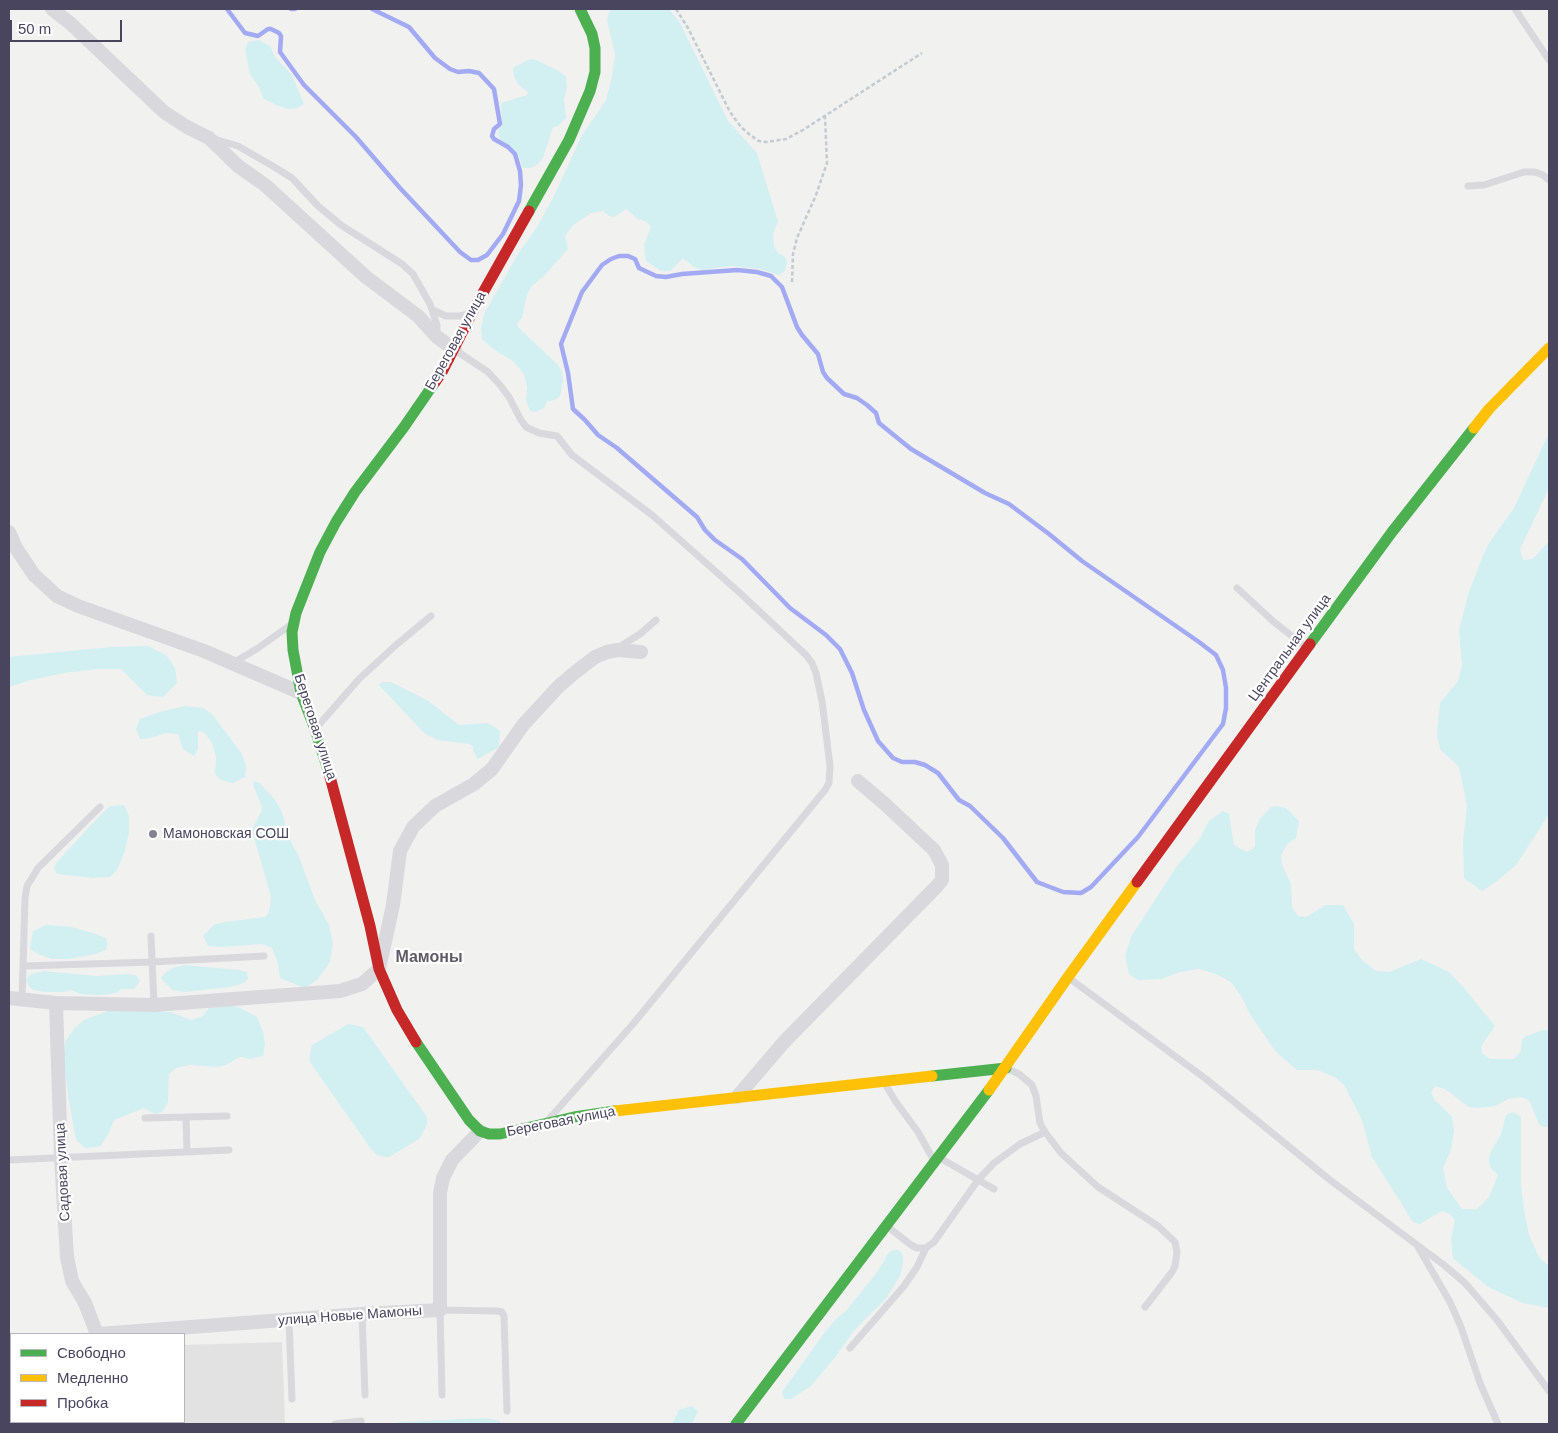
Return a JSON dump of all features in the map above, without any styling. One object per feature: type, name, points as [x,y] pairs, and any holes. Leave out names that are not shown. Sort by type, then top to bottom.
[{"type":"street","points":[[52,9],[70,23],[164,112],[209,138],[238,166],[265,185],[305,220],[366,277],[418,316],[437,337],[455,350]]},
{"type":"street","name":"Береговая улица","points":[[580,9],[592,34],[596,61],[592,82],[573,130],[472,313],[455,350],[429,391],[355,492],[336,522],[314,565],[294,622],[292,632],[293,650],[301,693],[331,779],[370,926],[379,969],[408,1032],[469,1120],[480,1131],[500,1134],[574,1117],[620,1110],[1006,1068]]},
{"type":"street","name":"Центральная улица","points":[[736,1424],[885,1225],[1006,1068],[1068,978],[1392,532],[1461,443],[1495,403],[1549,348]]},
{"type":"street","points":[[9,532],[16,548],[34,575],[57,596],[78,606],[204,651],[301,693]]},
{"type":"street","points":[[15,999],[56,1003],[154,1005],[340,991],[362,984],[379,969],[394,896],[400,851],[413,827],[435,806],[484,777],[501,758],[516,733],[558,687],[595,657],[618,650],[641,652]]},
{"type":"street","points":[[737,1097],[784,1042],[942,880],[942,865],[934,850],[858,781]]},
{"type":"street","name":"Садовая улица","points":[[56,1003],[61,1158],[68,1268],[98,1333]]},
{"type":"street","name":"улица Новые Мамоны","points":[[112,1333],[440,1310],[440,1193],[442,1178],[452,1160],[480,1131]]},
{"type":"lane","points":[[1515,9],[1549,60]]},
{"type":"lane","points":[[209,138],[238,146],[292,178],[318,206],[341,225],[402,264],[413,274],[432,309],[438,325],[437,337]]},
{"type":"lane","points":[[1468,186],[1484,185],[1524,172],[1535,172],[1549,180]]},
{"type":"lane","points":[[432,309],[446,316],[472,313]]},
{"type":"lane","points":[[455,350],[488,372],[500,385],[526,427],[539,433],[557,436],[572,455],[652,515],[806,655],[812,663],[819,685],[830,766],[829,783],[825,790],[633,1024],[544,1124]]},
{"type":"lane","points":[[1237,588],[1274,622],[1308,649]]},
{"type":"lane","points":[[315,730],[359,679],[431,616]]},
{"type":"lane","points":[[607,652],[634,638],[656,620]]},
{"type":"lane","points":[[233,664],[294,622]]},
{"type":"lane","points":[[15,999],[24,966],[25,898],[27,886],[38,868],[100,807]]},
{"type":"lane","points":[[151,936],[154,1005]]},
{"type":"lane","points":[[24,966],[264,956]]},
{"type":"lane","points":[[1068,978],[1206,1079],[1330,1180],[1415,1242],[1465,1282],[1497,1320],[1549,1391]]},
{"type":"lane","points":[[1006,1068],[1019,1074],[1032,1085],[1036,1096],[1038,1115],[1044,1132],[1061,1153],[1098,1187],[1158,1226],[1175,1242],[1177,1258],[1172,1272],[1145,1307]]},
{"type":"lane","points":[[884,1082],[936,1159],[994,1189]]},
{"type":"lane","points":[[145,1118],[227,1116]]},
{"type":"lane","points":[[186,1117],[187,1152]]},
{"type":"lane","points":[[850,1348],[904,1286],[918,1267],[926,1248],[934,1242],[978,1180],[1003,1155],[1030,1138],[1044,1132]]},
{"type":"lane","points":[[9,1160],[229,1150]]},
{"type":"lane","points":[[885,1225],[911,1245],[918,1248],[926,1248]]},
{"type":"lane","points":[[1415,1242],[1450,1302],[1461,1327],[1480,1383],[1498,1424]]},
{"type":"lane","points":[[442,1394],[440,1310],[492,1310],[502,1312],[507,1411]]},
{"type":"lane","points":[[362,1314],[365,1395]]},
{"type":"lane","points":[[289,1320],[292,1399]]},
{"type":"lane","points":[[335,1424],[362,1422]]},
{"type":"path","points":[[676,9],[688,28],[730,112],[741,127],[750,135],[766,142],[786,139],[825,116],[922,52]]},
{"type":"path","points":[[792,282],[793,254],[797,238],[816,195],[827,163],[825,116]]},
{"type":"shaded area","points":[[610,9],[669,9],[680,23],[728,121],[757,153],[778,222],[773,234],[774,247],[787,261],[785,271],[779,275],[760,269],[730,266],[703,270],[694,267],[683,258],[670,271],[661,271],[646,261],[644,245],[651,227],[647,222],[638,219],[626,209],[614,217],[609,216],[603,211],[591,213],[573,225],[565,236],[568,249],[544,276],[532,286],[527,295],[522,318],[517,323],[518,327],[558,365],[562,372],[563,381],[560,396],[555,400],[547,401],[544,408],[535,412],[530,411],[526,400],[527,387],[524,374],[514,362],[482,339],[481,328],[484,314],[554,196],[581,137],[606,100],[615,55],[607,20]]},
{"type":"shaded area","points":[[258,40],[270,46],[275,57],[292,75],[304,104],[298,108],[288,109],[263,98],[259,87],[250,74],[245,50],[248,42]]},
{"type":"shaded area","points":[[534,59],[559,71],[566,77],[567,87],[564,99],[566,118],[558,126],[553,127],[543,158],[537,165],[523,168],[518,154],[501,140],[498,132],[502,125],[501,103],[527,95],[528,92],[518,84],[513,68]]},
{"type":"shaded area","points":[[1549,433],[1549,488],[1520,549],[1523,560],[1533,559],[1549,541],[1549,814],[1516,865],[1482,891],[1464,878],[1463,843],[1467,805],[1459,767],[1440,749],[1437,734],[1440,703],[1458,681],[1462,666],[1459,630],[1468,595],[1482,558],[1489,543],[1514,508]]},
{"type":"shaded area","points":[[148,646],[166,655],[175,668],[177,683],[163,697],[147,695],[121,669],[96,669],[64,673],[9,687],[9,657],[111,647]]},
{"type":"shaded area","points":[[382,682],[391,682],[427,700],[459,725],[487,723],[495,727],[500,731],[499,747],[478,759],[473,751],[473,746],[469,744],[437,740],[424,733],[379,685]]},
{"type":"shaded area","points":[[185,706],[203,708],[212,714],[242,754],[246,766],[245,777],[233,783],[221,780],[215,774],[216,757],[212,743],[204,732],[198,731],[198,749],[194,756],[183,749],[178,734],[166,733],[140,739],[136,729],[140,719]]},
{"type":"shaded area","points":[[254,781],[260,783],[281,810],[291,842],[299,857],[315,900],[329,925],[333,944],[330,962],[318,979],[305,988],[280,978],[278,963],[272,948],[262,944],[208,946],[203,936],[214,925],[265,917],[269,912],[271,897],[252,830],[262,807],[253,785]]},
{"type":"shaded area","points":[[124,805],[129,816],[129,832],[125,851],[117,870],[110,877],[93,878],[57,874],[54,868],[57,862],[92,824],[110,806]]},
{"type":"shaded area","points":[[1271,807],[1286,808],[1299,821],[1296,838],[1287,844],[1281,856],[1282,865],[1291,884],[1292,908],[1298,916],[1306,917],[1326,905],[1343,905],[1354,924],[1354,949],[1362,960],[1376,971],[1389,972],[1421,959],[1449,972],[1495,1026],[1481,1046],[1482,1053],[1490,1059],[1514,1059],[1521,1051],[1522,1040],[1526,1036],[1543,1030],[1549,1030],[1549,1127],[1539,1124],[1529,1100],[1521,1097],[1508,1099],[1496,1106],[1477,1108],[1469,1107],[1445,1089],[1435,1086],[1431,1093],[1435,1100],[1452,1117],[1454,1131],[1451,1150],[1443,1168],[1447,1188],[1462,1209],[1477,1209],[1489,1197],[1498,1175],[1490,1167],[1489,1158],[1491,1151],[1501,1134],[1506,1115],[1514,1112],[1521,1117],[1521,1186],[1524,1209],[1529,1235],[1539,1257],[1549,1266],[1549,1308],[1523,1303],[1488,1287],[1453,1258],[1451,1239],[1455,1220],[1450,1214],[1442,1211],[1420,1224],[1413,1222],[1372,1157],[1362,1120],[1344,1085],[1335,1077],[1317,1070],[1297,1070],[1276,1052],[1231,982],[1216,974],[1199,969],[1180,972],[1161,979],[1138,980],[1129,974],[1125,956],[1131,937],[1177,866],[1199,840],[1209,821],[1223,811],[1229,814],[1234,845],[1246,852],[1255,846],[1255,830],[1260,819]]},
{"type":"shaded area","points":[[46,925],[71,927],[96,934],[107,939],[107,949],[96,954],[68,959],[52,959],[40,955],[30,949],[33,931]]},
{"type":"shaded area","points":[[184,965],[239,970],[247,972],[248,979],[244,983],[230,987],[184,992],[172,990],[161,978],[173,968]]},
{"type":"shaded area","points":[[43,971],[96,976],[128,974],[136,975],[140,981],[134,989],[121,989],[111,994],[99,995],[81,994],[71,990],[44,992],[29,987],[26,980],[31,974]]},
{"type":"shaded area","points":[[230,1005],[257,1017],[265,1044],[263,1056],[251,1059],[240,1057],[218,1067],[190,1065],[176,1068],[169,1074],[168,1102],[162,1112],[155,1114],[144,1108],[114,1120],[108,1135],[100,1146],[85,1148],[76,1140],[63,1055],[66,1040],[84,1020],[108,1011],[170,1012],[191,1020],[203,1016],[209,1008]]},
{"type":"shaded area","points":[[348,1024],[363,1027],[427,1117],[427,1125],[419,1139],[389,1157],[377,1155],[371,1149],[310,1062],[312,1045]]},
{"type":"shaded area","points":[[899,1250],[903,1256],[903,1263],[900,1276],[885,1300],[852,1333],[811,1386],[791,1399],[784,1399],[782,1392],[825,1332],[846,1311],[878,1271],[889,1252]]},
{"type":"shaded area","points":[[282,1342],[285,1424],[122,1424],[185,1423],[185,1345]]},
{"type":"shaded area","points":[[692,1406],[698,1411],[692,1424],[672,1424],[679,1410]]},
{"type":"shaded area","points":[[487,1418],[499,1421],[501,1424],[392,1424],[400,1422]]},
{"type":"waterway","points":[[227,9],[245,33],[258,36],[268,29],[279,33],[281,36],[280,52],[304,85],[356,137],[400,188],[460,252],[471,260],[478,260],[487,255],[503,234],[519,201],[521,185],[520,171],[515,154],[492,136],[494,129],[500,124],[494,89],[479,73],[469,71],[458,72],[450,69],[435,58],[409,27],[372,9]]},
{"type":"waterway","points":[[619,256],[628,256],[635,259],[639,268],[656,276],[666,277],[737,270],[757,272],[771,276],[782,287],[797,327],[818,354],[823,372],[844,394],[857,398],[867,405],[876,413],[879,423],[911,449],[985,493],[1009,504],[1082,561],[1216,655],[1223,670],[1226,688],[1226,708],[1223,724],[1138,837],[1091,887],[1081,893],[1063,892],[1037,882],[1003,838],[970,806],[959,800],[938,773],[925,765],[915,762],[902,762],[893,758],[878,741],[864,710],[852,673],[840,649],[826,635],[790,608],[742,559],[715,540],[705,530],[697,517],[617,448],[598,435],[573,409],[568,373],[561,344],[582,292],[602,265],[619,256]]},
{"type":"traffic: fast","points":[[529,211],[569,140],[590,91],[595,72],[595,48],[592,34],[580,9]]},
{"type":"traffic: fast","points":[[329,773],[301,693],[293,650],[292,632],[296,613],[320,552],[336,522],[355,492],[435,382]]},
{"type":"traffic: fast","points":[[1310,644],[1392,532],[1474,428]]},
{"type":"traffic: fast","points":[[416,1042],[469,1120],[480,1131],[489,1134],[500,1134],[574,1117],[615,1111]]},
{"type":"traffic: fast","points":[[932,1076],[1006,1068]]},
{"type":"traffic: fast","points":[[736,1424],[989,1090]]},
{"type":"traffic: slow","points":[[1474,428],[1489,409],[1549,348]]},
{"type":"traffic: slow","points":[[989,1090],[1137,882]]},
{"type":"traffic: slow","points":[[615,1111],[932,1076]]},
{"type":"traffic: jam","points":[[435,382],[529,211]]},
{"type":"traffic: jam","points":[[1137,882],[1310,644]]},
{"type":"traffic: jam","points":[[329,773],[370,926],[379,969],[397,1010],[416,1042]]},
{"type":"place","name":"Мамоновская СОШ","points":[[153,834]]},
{"type":"district","name":"Мамоны","points":[[429,958]]}]
